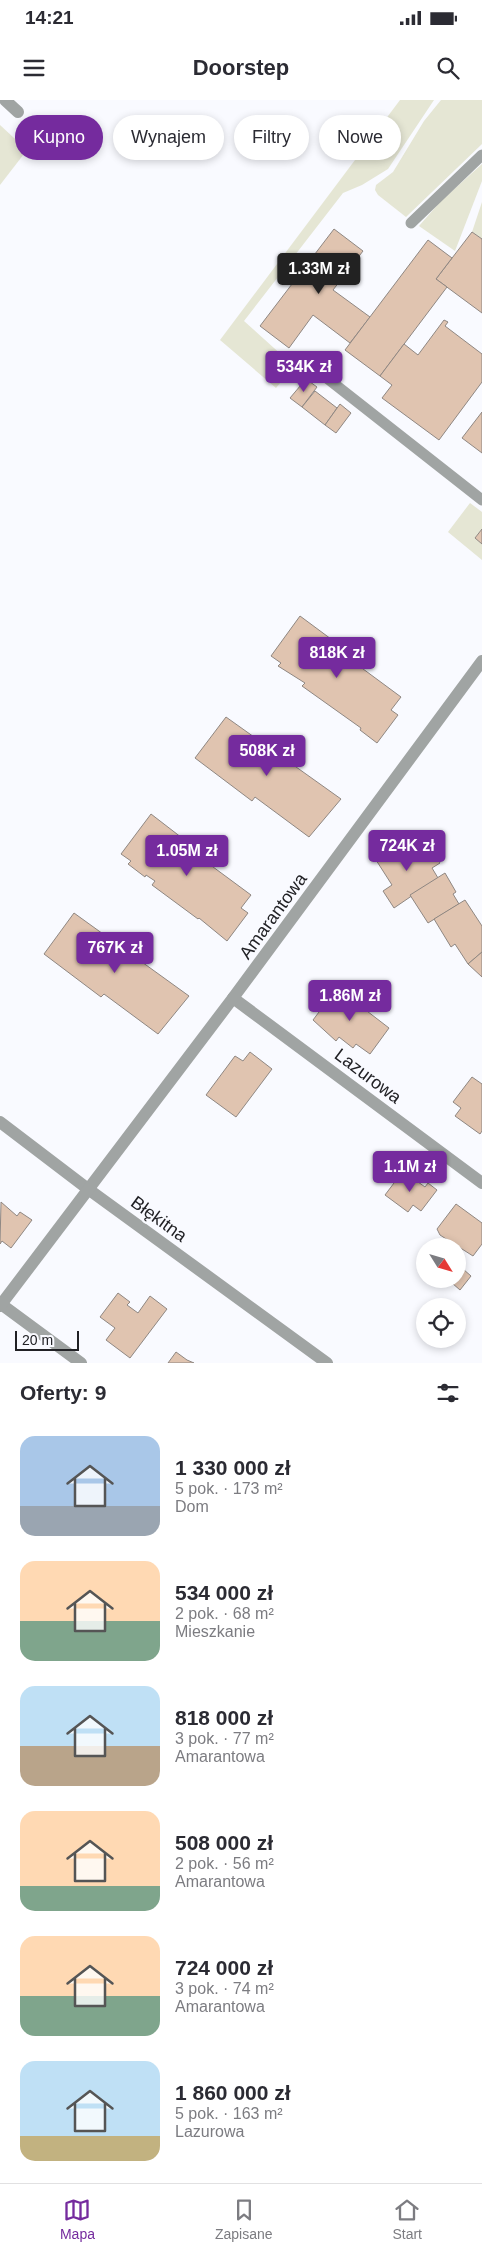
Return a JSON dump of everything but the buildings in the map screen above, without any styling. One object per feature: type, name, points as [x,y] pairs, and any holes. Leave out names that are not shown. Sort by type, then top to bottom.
[{"type":"street","points":[[5,100],[18,112]]},
{"type":"street","name":"Amarantowa","points":[[88,1189],[234,998],[482,661]]},
{"type":"street","name":"Lazurowa","points":[[234,998],[482,1182]]},
{"type":"street","name":"Błękitna","points":[[0,1122],[88,1189],[327,1363]]},
{"type":"street","points":[[81,1363],[1,1305],[88,1189]]},
{"type":"lane","points":[[411,223],[482,155]]},
{"type":"lane","points":[[323,375],[482,500]]},
{"type":"green space","points":[[400,100],[434,100],[401,150],[401,115],[389,115]]},
{"type":"green space","points":[[441,100],[482,100],[482,144],[406,217],[378,195],[375,190],[376,185],[393,172],[424,121]]},
{"type":"green space","points":[[0,125],[15,139],[15,160],[19,160],[0,185]]},
{"type":"green space","points":[[355,160],[394,160],[388,169],[362,185],[343,193],[244,321],[294,366],[276,388],[220,340]]},
{"type":"green space","points":[[482,164],[482,181],[455,251],[419,226],[441,201]]},
{"type":"green space","points":[[482,202],[482,239],[472,232]]},
{"type":"green space","points":[[470,503],[482,512],[482,529],[475,538],[482,544],[482,560],[448,532]]}]
